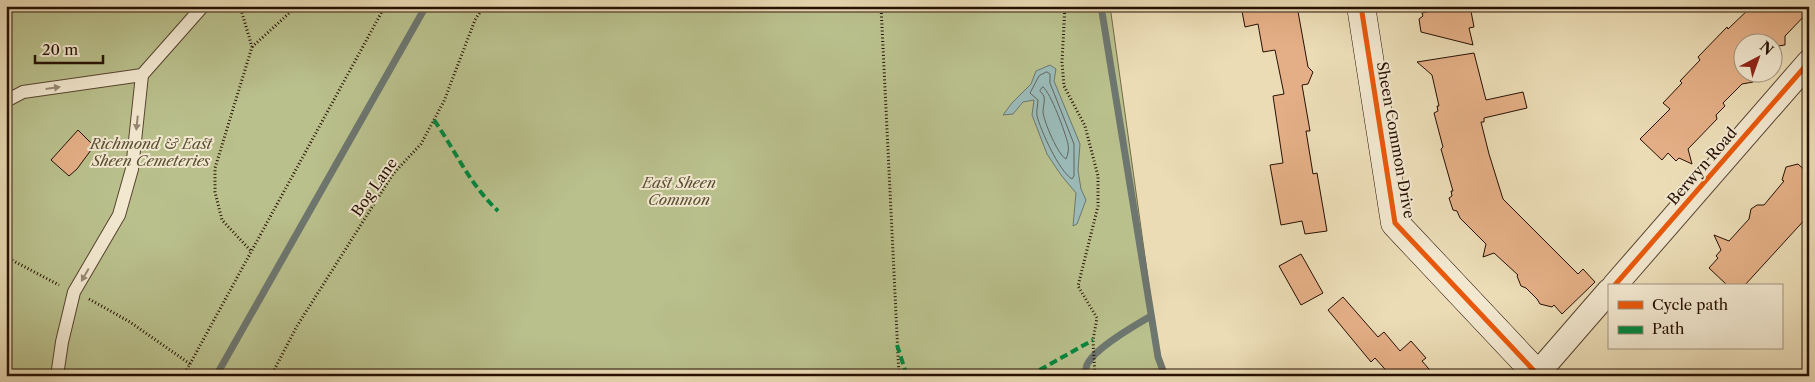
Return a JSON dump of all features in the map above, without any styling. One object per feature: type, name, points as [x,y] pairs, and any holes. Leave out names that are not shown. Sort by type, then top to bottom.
[{"type":"street","name":"Sheen Common Drive","points":[[1361,6],[1395,224],[1538,375]]},
{"type":"street","name":"Berwyn Road","points":[[1616,284],[1809,62]]},
{"type":"street","points":[[1538,375],[1608,293]]},
{"type":"lane","points":[[57,376],[62,342],[74,292],[120,215],[132,169],[142,75],[203,6]]},
{"type":"lane","points":[[6,101],[23,92],[142,75]]},
{"type":"path","points":[[240,6],[252,47]]},
{"type":"path","points":[[251,251],[222,220],[214,192],[216,168],[252,47],[297,6]]},
{"type":"path","points":[[183,376],[384,6]]},
{"type":"path","points":[[881,6],[899,376]]},
{"type":"path","points":[[1065,6],[1062,62],[1064,86],[1085,126],[1098,176],[1098,206],[1078,286],[1097,318],[1092,340],[1095,376]]},
{"type":"path","points":[[6,257],[130,322],[190,364]]},
{"type":"green space","name":"East Sheen Common","points":[[6,6],[1110,6],[1155,328],[1164,376],[6,376]]},
{"type":"water","points":[[1050,65],[1056,69],[1054,81],[1080,144],[1078,170],[1081,189],[1086,200],[1077,224],[1073,226],[1076,193],[1047,154],[1032,115],[1034,100],[1023,102],[1013,114],[1003,115],[1031,84],[1036,71]]},
{"type":"building","points":[[1241,6],[1297,6],[1308,67],[1313,72],[1308,84],[1302,85],[1310,131],[1306,131],[1313,174],[1317,173],[1327,231],[1305,234],[1302,221],[1281,225],[1270,165],[1283,163],[1273,96],[1284,94],[1275,50],[1263,52],[1258,24],[1245,27]]},
{"type":"building","points":[[1430,6],[1470,6],[1474,27],[1469,28],[1473,45],[1421,32],[1419,19],[1423,16],[1422,13],[1431,11]]},
{"type":"building","points":[[1752,6],[1809,6],[1809,11],[1785,36],[1785,45],[1782,45],[1782,32],[1732,32],[1732,82],[1753,82],[1742,84],[1723,103],[1725,106],[1716,115],[1717,119],[1688,149],[1692,164],[1679,158],[1676,161],[1668,153],[1662,160],[1640,139],[1670,109],[1663,103],[1700,60],[1698,57],[1727,27],[1728,29]]},
{"type":"building","points":[[1474,53],[1486,100],[1523,92],[1527,108],[1484,118],[1484,122],[1481,122],[1503,199],[1578,274],[1583,269],[1595,282],[1562,314],[1554,305],[1552,307],[1540,304],[1526,288],[1521,286],[1518,275],[1494,253],[1483,257],[1486,244],[1460,218],[1457,211],[1453,210],[1449,198],[1452,196],[1451,191],[1453,191],[1441,149],[1443,147],[1434,113],[1438,111],[1437,106],[1439,106],[1432,75],[1417,62]]},
{"type":"building","points":[[78,130],[94,146],[77,169],[69,176],[51,160]]},
{"type":"building","points":[[1798,164],[1809,174],[1809,215],[1746,284],[1726,284],[1709,268],[1718,258],[1716,256],[1721,250],[1714,235],[1729,241],[1749,219],[1751,209],[1757,205],[1764,205],[1784,181],[1782,180],[1786,167]]},
{"type":"building","points":[[1301,254],[1323,293],[1301,305],[1279,266]]},
{"type":"building","points":[[1343,297],[1378,337],[1384,332],[1400,351],[1411,341],[1426,358],[1422,361],[1435,376],[1391,376],[1375,358],[1371,362],[1328,310]]},
{"type":"waterway","points":[[216,376],[426,6]]},
{"type":"waterway","points":[[1101,6],[1158,357],[1165,376]]},
{"type":"waterway","points":[[1086,376],[1086,368],[1095,354],[1114,339],[1151,316]]},
{"type":"marked path","points":[[434,120],[471,178],[498,211]]},
{"type":"marked path","points":[[1029,376],[1093,340]]},
{"type":"marked path","points":[[897,345],[907,376]]},
{"type":"cycle path","points":[[1361,6],[1395,223],[1539,376]]},
{"type":"cycle path","points":[[1616,284],[1809,62]]},
{"type":"park label","name":"Richmond & East Sheen Cemeteries","points":[[151,152]]}]
